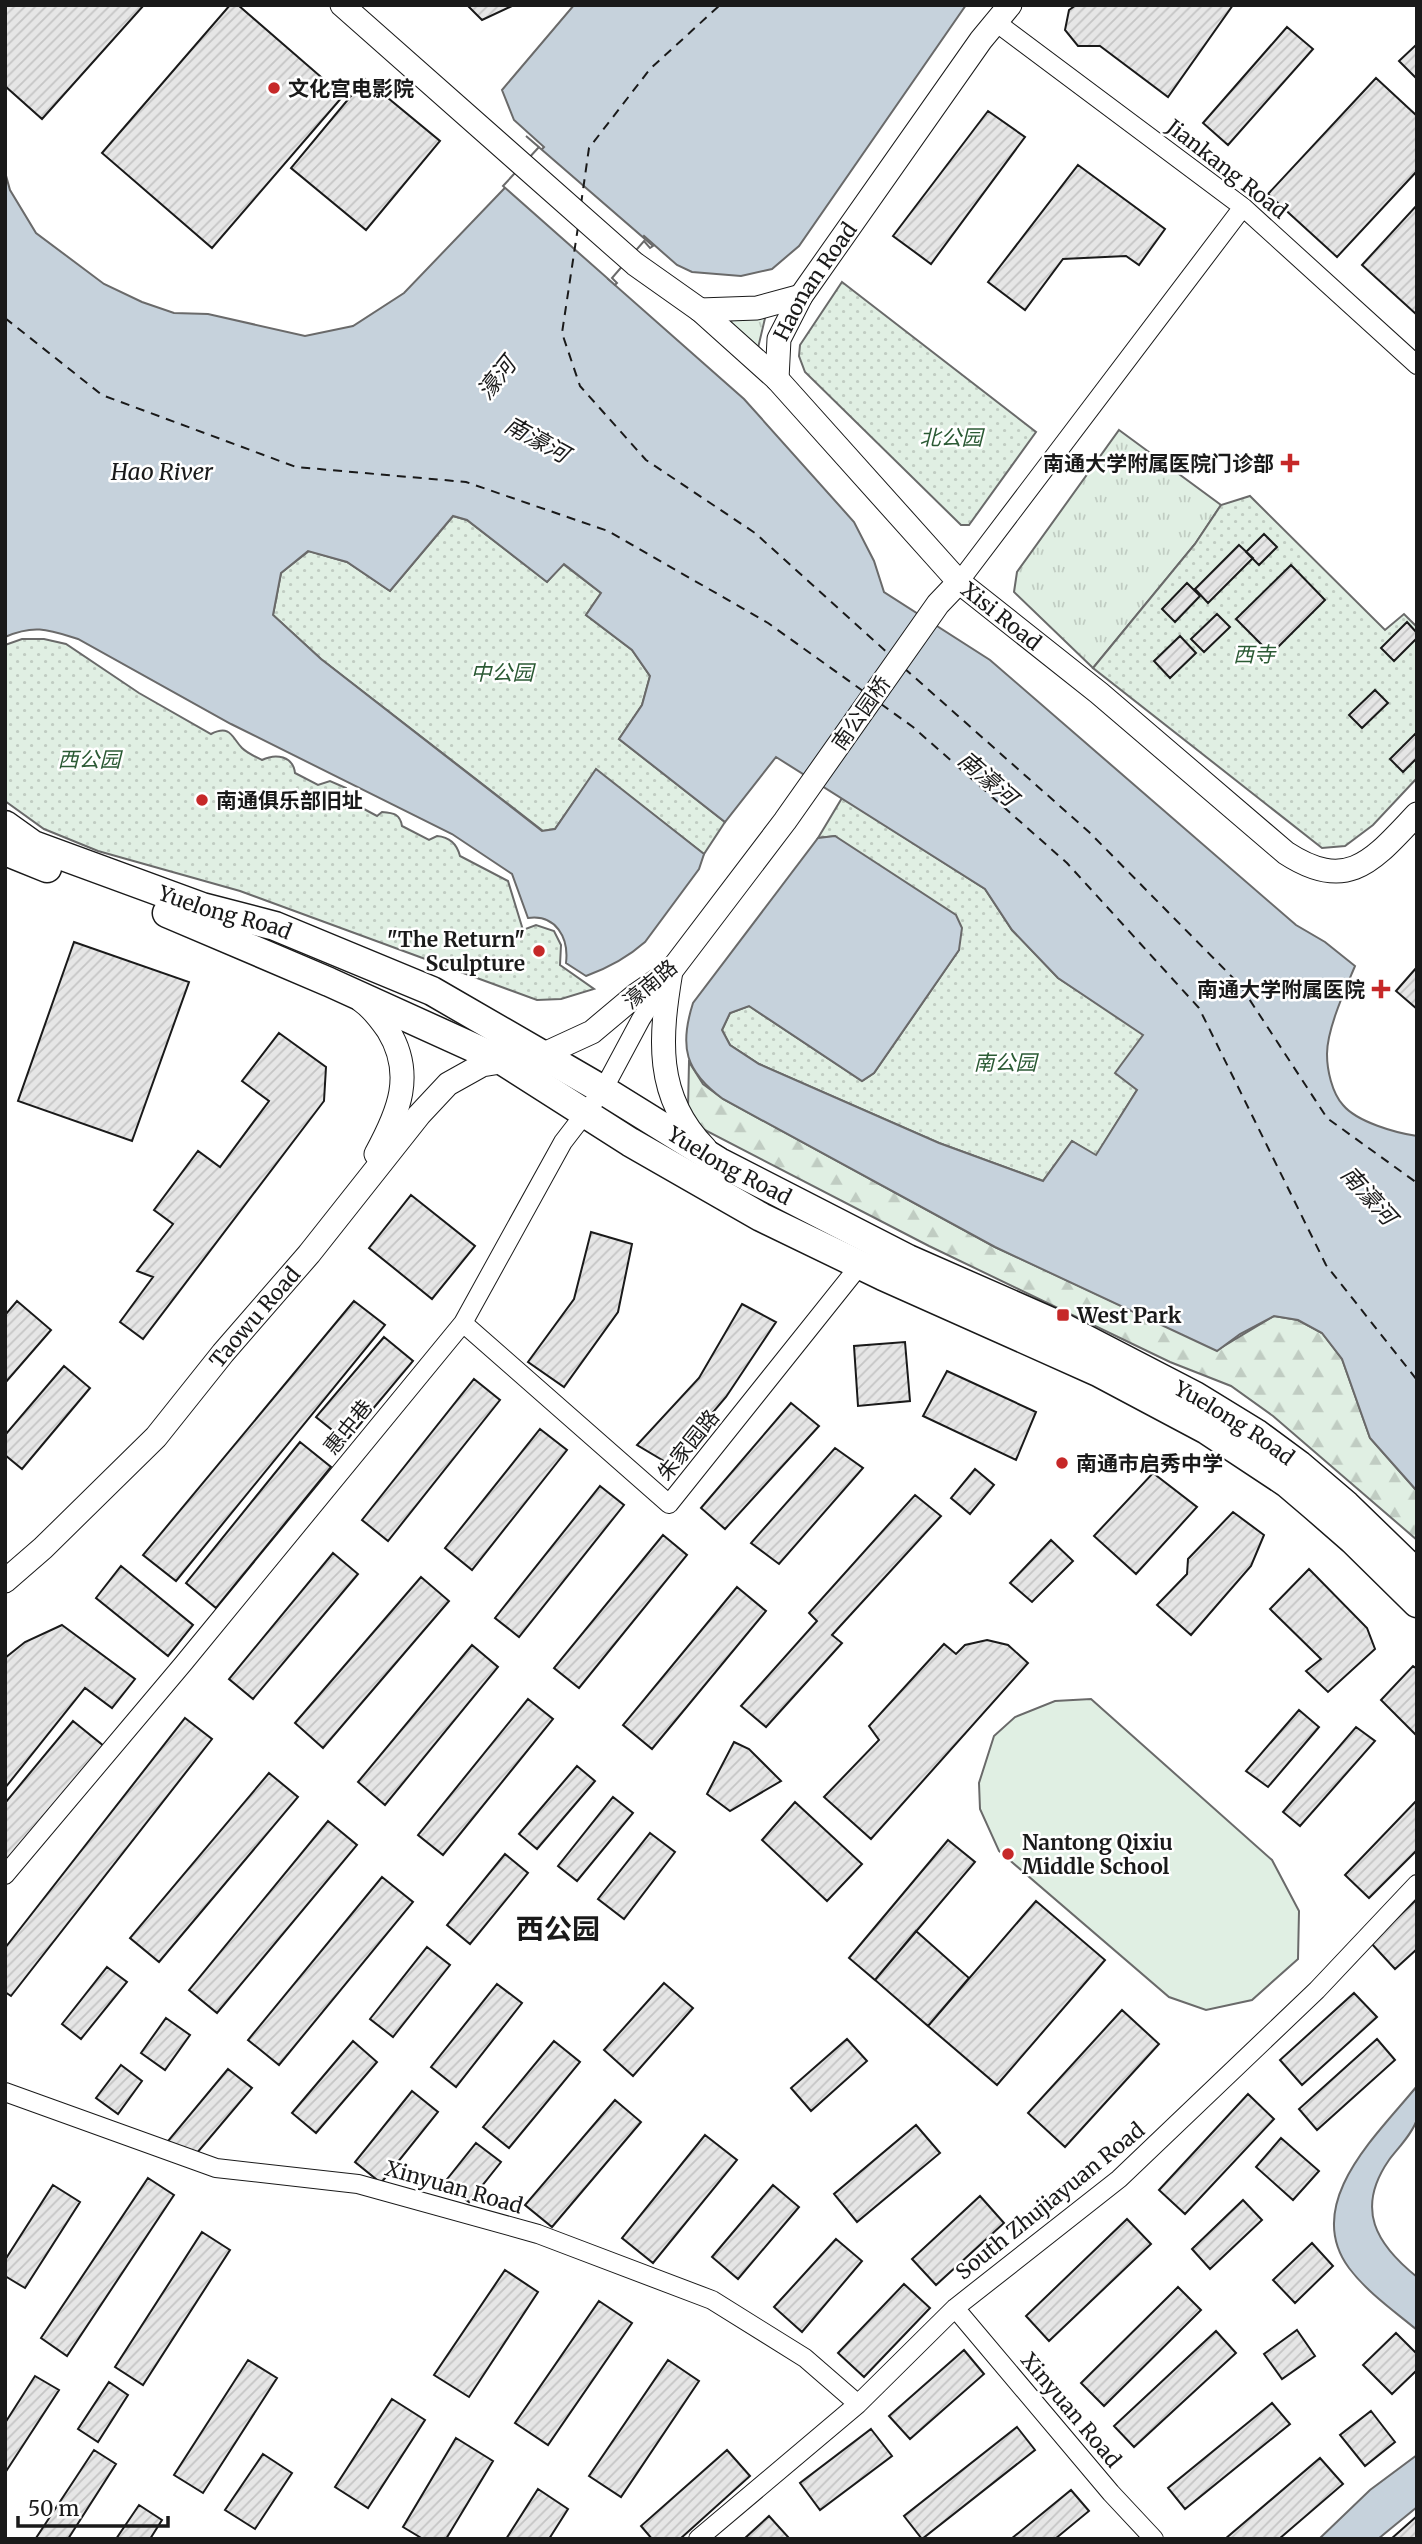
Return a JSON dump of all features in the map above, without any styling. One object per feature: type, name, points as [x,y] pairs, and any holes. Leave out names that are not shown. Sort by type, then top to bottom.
[{"type":"main road","name":"Yuelong Road","points":[[5,825],[33,845],[202,907],[275,926],[432,991],[719,1161],[908,1259],[1058,1325],[1195,1396],[1257,1434],[1299,1465],[1346,1505],[1417,1574]]},
{"type":"main road","name":"Yuelong Road","points":[[5,851],[192,923],[503,1061],[583,1113],[761,1217],[860,1265],[1098,1372],[1207,1430],[1246,1454],[1305,1498],[1353,1540],[1417,1603]]},
{"type":"street","points":[[342,5],[635,264],[700,310],[777,379],[959,582]]},
{"type":"street","name":"Jiankang Road","points":[[1004,14],[1243,207],[1417,365]]},
{"type":"street","name":"Haonan Road","points":[[777,379],[779,339],[802,296],[981,40],[1004,14]]},
{"type":"street","name":"Xisi Road","points":[[1243,207],[959,582],[1099,693],[1286,853],[1305,865],[1335,873],[1351,870],[1378,855],[1417,814]]},
{"type":"street","points":[[700,310],[757,308],[802,296]]},
{"type":"street","name":"南公园桥","points":[[785,821],[938,604],[959,582]]},
{"type":"street","name":"濠南路","points":[[503,1061],[542,1055],[592,1032],[636,995],[671,971],[785,821]]},
{"type":"street","points":[[671,971],[663,1017],[664,1073],[689,1131],[719,1161]]},
{"type":"street","name":"惠中巷","points":[[5,1875],[463,1323],[564,1142],[583,1113],[603,1090],[641,1019],[671,971]]},
{"type":"street","points":[[329,982],[366,1003],[383,1022],[398,1046],[403,1072],[401,1102],[353,1199]]},
{"type":"street","name":"Taowu Road","points":[[5,1581],[43,1548],[156,1437],[419,1115],[448,1084],[482,1065],[503,1061]]},
{"type":"street","name":"朱家园路","points":[[463,1323],[669,1504],[860,1265]]},
{"type":"street","name":"South Zhujiayuan Road","points":[[698,2539],[858,2404],[955,2308],[1119,2179],[1317,1990],[1417,1884]]},
{"type":"street","name":"Xinyuan Road","points":[[5,2092],[216,2168],[358,2184],[538,2234],[712,2300],[805,2358],[858,2404]]},
{"type":"street","name":"Xinyuan Road","points":[[955,2308],[1111,2493],[1154,2539]]},
{"type":"green space","name":"北公园","points":[[842,282],[1036,432],[969,525],[961,525],[805,372],[799,356],[800,345]]},
{"type":"green space","points":[[766,314],[758,348],[728,321]]},
{"type":"green space","points":[[1119,430],[1221,505],[1195,544],[1093,668],[1014,592],[1017,572]]},
{"type":"green space","name":"西寺","points":[[1250,496],[1385,630],[1404,614],[1417,627],[1417,778],[1373,825],[1345,846],[1322,848],[1093,668],[1195,544],[1221,505]]},
{"type":"green space","name":"中公园","points":[[453,516],[467,520],[547,582],[563,564],[601,593],[586,615],[632,650],[650,676],[642,705],[619,739],[725,822],[704,854],[596,770],[555,829],[543,831],[321,659],[273,615],[281,573],[309,551],[347,562],[390,591]]},
{"type":"green space","name":"西公园","points":[[22,639],[44,639],[66,644],[139,693],[211,734],[227,731],[246,752],[262,760],[283,758],[291,763],[295,773],[318,785],[330,781],[346,788],[349,801],[377,816],[382,812],[393,814],[400,819],[402,826],[429,840],[437,836],[449,840],[455,845],[460,856],[508,881],[523,930],[536,925],[554,931],[561,945],[560,965],[594,989],[561,999],[537,1000],[240,891],[98,851],[44,829],[5,801],[5,645]]},
{"type":"green space","name":"南公园","points":[[842,798],[985,889],[1012,930],[1058,978],[1144,1034],[1137,1090],[1096,1156],[1072,1141],[1043,1181],[939,1143],[759,1064],[730,1045],[722,1030],[730,1013],[749,1006],[862,1081],[874,1073],[959,950],[835,836],[818,838]]},
{"type":"green space","points":[[689,1062],[703,1084],[723,1099],[995,1247],[1217,1350],[1274,1316],[1298,1320],[1322,1333],[1342,1359],[1370,1438],[1417,1491],[1417,1540],[1273,1416],[1231,1386],[1170,1362],[929,1246],[699,1127],[688,1108]]},
{"type":"green space","points":[[1091,1699],[1272,1860],[1299,1911],[1298,1959],[1252,2000],[1206,2010],[1169,1997],[999,1851],[980,1809],[979,1783],[994,1736],[1015,1717],[1055,1701]]},
{"type":"water","name":"Hao River","points":[[574,5],[966,5],[799,246],[772,269],[741,276],[692,272],[677,265],[644,236],[608,279],[744,399],[854,522],[874,561],[884,592],[990,660],[1296,925],[1325,942],[1355,966],[1337,1010],[1328,1044],[1328,1067],[1333,1088],[1343,1105],[1358,1117],[1388,1129],[1417,1136],[1417,1491],[1370,1438],[1342,1359],[1322,1333],[1298,1320],[1274,1316],[1240,1334],[1217,1351],[995,1247],[723,1099],[710,1089],[693,1068],[688,1057],[686,1033],[693,1003],[818,838],[835,836],[956,915],[962,928],[959,950],[874,1073],[862,1081],[749,1006],[730,1013],[722,1030],[730,1045],[759,1064],[939,1143],[1043,1181],[1072,1141],[1096,1155],[1137,1090],[1115,1073],[1143,1035],[1058,978],[1012,930],[985,889],[776,757],[725,822],[619,739],[642,705],[650,676],[632,650],[586,615],[601,593],[564,564],[547,582],[467,520],[453,516],[390,591],[347,562],[308,551],[281,573],[273,615],[321,659],[542,831],[555,829],[596,769],[704,854],[699,869],[645,942],[617,962],[586,976],[566,963],[563,937],[553,924],[538,918],[528,918],[512,874],[452,834],[231,724],[78,639],[42,630],[25,631],[5,637],[5,172],[10,190],[36,233],[104,284],[142,302],[174,313],[208,314],[305,336],[353,326],[404,293],[544,147],[514,120],[502,90]]},
{"type":"water","points":[[1417,2086],[1417,2119],[1379,2178],[1373,2194],[1372,2210],[1381,2238],[1403,2265],[1417,2277],[1417,2330],[1372,2293],[1349,2268],[1337,2243],[1334,2219],[1339,2194],[1351,2170],[1366,2147]]},
{"type":"water","points":[[1417,2455],[1417,2507],[1378,2539],[1319,2539],[1370,2490]]},
{"type":"pier","points":[[539,147],[653,246],[650,248],[644,241],[612,278],[617,283],[615,285],[503,186]]},
{"type":"building","points":[[5,5],[144,5],[42,119],[5,86]]},
{"type":"building","points":[[230,5],[238,5],[343,96],[212,248],[102,153]]},
{"type":"building","points":[[467,5],[514,5],[482,20]]},
{"type":"building","points":[[1076,5],[1233,5],[1168,97],[1100,46],[1078,46],[1065,30],[1069,10]]},
{"type":"building","points":[[1287,27],[1313,49],[1228,145],[1203,123]]},
{"type":"building","points":[[1417,44],[1417,79],[1399,61]]},
{"type":"building","points":[[1376,78],[1417,116],[1417,171],[1337,257],[1268,194]]},
{"type":"building","points":[[365,79],[440,141],[366,230],[291,168]]},
{"type":"building","points":[[988,111],[1025,137],[931,264],[893,236]]},
{"type":"building","points":[[1078,165],[1165,229],[1139,265],[1126,256],[1063,259],[1025,310],[988,282]]},
{"type":"building","points":[[1417,205],[1417,315],[1362,265]]},
{"type":"building","points":[[1264,534],[1277,547],[1259,565],[1246,552]]},
{"type":"building","points":[[1239,545],[1253,558],[1208,603],[1195,589]]},
{"type":"building","points":[[1291,565],[1325,600],[1271,654],[1236,619]]},
{"type":"building","points":[[1187,583],[1200,596],[1175,622],[1162,609]]},
{"type":"building","points":[[1217,614],[1230,627],[1204,652],[1191,639]]},
{"type":"building","points":[[1407,622],[1417,633],[1417,638],[1394,661],[1381,648]]},
{"type":"building","points":[[1180,636],[1196,653],[1170,678],[1154,661]]},
{"type":"building","points":[[1375,690],[1388,703],[1362,728],[1349,715]]},
{"type":"building","points":[[1416,733],[1417,758],[1403,772],[1390,759]]},
{"type":"building","points":[[74,942],[189,982],[132,1141],[18,1101]]},
{"type":"building","points":[[1417,967],[1417,1009],[1396,991]]},
{"type":"building","points":[[279,1033],[326,1067],[324,1101],[143,1339],[120,1322],[153,1277],[137,1271],[173,1224],[154,1210],[198,1151],[220,1167],[269,1101],[242,1081]]},
{"type":"building","points":[[411,1195],[475,1246],[432,1299],[369,1248]]},
{"type":"building","points":[[591,1232],[632,1244],[618,1312],[564,1387],[528,1362],[574,1299]]},
{"type":"building","points":[[17,1301],[51,1330],[5,1383],[5,1315]]},
{"type":"building","points":[[354,1301],[385,1325],[176,1581],[143,1555]]},
{"type":"building","points":[[742,1304],[776,1322],[726,1397],[669,1464],[637,1445],[699,1378]]},
{"type":"building","points":[[384,1337],[413,1361],[346,1441],[316,1417]]},
{"type":"building","points":[[905,1342],[910,1401],[858,1406],[854,1346]]},
{"type":"building","points":[[64,1366],[90,1388],[22,1469],[5,1455],[5,1435]]},
{"type":"building","points":[[947,1371],[1036,1412],[1016,1460],[923,1416]]},
{"type":"building","points":[[474,1379],[500,1400],[388,1541],[362,1520]]},
{"type":"building","points":[[791,1403],[819,1426],[725,1529],[701,1508]]},
{"type":"building","points":[[540,1429],[567,1450],[472,1570],[445,1548]]},
{"type":"building","points":[[300,1442],[331,1467],[216,1608],[186,1583]]},
{"type":"building","points":[[835,1448],[863,1468],[779,1564],[751,1543]]},
{"type":"building","points":[[975,1469],[994,1485],[970,1514],[951,1498]]},
{"type":"building","points":[[1153,1473],[1197,1507],[1136,1574],[1094,1536]]},
{"type":"building","points":[[600,1486],[624,1505],[519,1637],[495,1618]]},
{"type":"building","points":[[915,1495],[941,1516],[832,1635],[842,1643],[766,1727],[741,1706],[817,1621],[809,1613]]},
{"type":"building","points":[[1233,1512],[1264,1535],[1251,1566],[1191,1635],[1157,1605],[1187,1574],[1188,1559]]},
{"type":"building","points":[[663,1535],[687,1555],[579,1688],[554,1668]]},
{"type":"building","points":[[1051,1540],[1073,1561],[1032,1602],[1010,1583]]},
{"type":"building","points":[[333,1553],[358,1574],[253,1699],[229,1679]]},
{"type":"building","points":[[121,1566],[193,1625],[168,1656],[96,1598]]},
{"type":"building","points":[[1309,1569],[1367,1628],[1375,1649],[1328,1692],[1306,1671],[1321,1659],[1270,1609]]},
{"type":"building","points":[[421,1577],[449,1601],[323,1748],[295,1723]]},
{"type":"building","points":[[737,1587],[766,1611],[652,1749],[623,1725]]},
{"type":"building","points":[[62,1625],[135,1679],[112,1708],[85,1688],[5,1788],[5,1658],[25,1642]]},
{"type":"building","points":[[987,1640],[1008,1645],[1028,1663],[871,1839],[824,1797],[879,1740],[869,1726],[944,1644],[956,1654],[965,1645]]},
{"type":"building","points":[[472,1645],[498,1667],[385,1805],[358,1782]]},
{"type":"building","points":[[1413,1666],[1417,1669],[1417,1736],[1381,1700]]},
{"type":"building","points":[[528,1699],[553,1719],[443,1855],[418,1835]]},
{"type":"building","points":[[1299,1710],[1319,1727],[1268,1787],[1246,1771]]},
{"type":"building","points":[[185,1718],[212,1739],[11,1996],[5,1992],[5,1948]]},
{"type":"building","points":[[73,1721],[105,1747],[5,1867],[5,1803]]},
{"type":"building","points":[[1356,1727],[1375,1741],[1300,1826],[1283,1812]]},
{"type":"building","points":[[734,1742],[749,1749],[781,1781],[730,1811],[707,1794]]},
{"type":"building","points":[[577,1766],[595,1781],[537,1849],[519,1834]]},
{"type":"building","points":[[269,1773],[298,1797],[159,1962],[130,1938]]},
{"type":"building","points":[[613,1797],[633,1813],[577,1881],[558,1866]]},
{"type":"building","points":[[1417,1800],[1417,1850],[1369,1898],[1345,1875]]},
{"type":"building","points":[[795,1802],[862,1864],[827,1901],[762,1840]]},
{"type":"building","points":[[328,1821],[357,1845],[217,2013],[189,1990]]},
{"type":"building","points":[[650,1833],[675,1852],[624,1919],[598,1899]]},
{"type":"building","points":[[948,1840],[975,1862],[875,1980],[849,1958]]},
{"type":"building","points":[[505,1854],[528,1873],[470,1944],[447,1925]]},
{"type":"building","points":[[382,1877],[413,1902],[279,2065],[248,2040]]},
{"type":"building","points":[[1417,1899],[1417,1949],[1395,1969],[1371,1943]]},
{"type":"building","points":[[1036,1901],[1105,1960],[997,2085],[928,2026]]},
{"type":"building","points":[[916,1931],[969,1978],[928,2026],[875,1980]]},
{"type":"building","points":[[427,1947],[450,1965],[393,2037],[370,2019]]},
{"type":"building","points":[[107,1967],[127,1982],[81,2039],[62,2024]]},
{"type":"building","points":[[664,1983],[693,2008],[633,2076],[604,2050]]},
{"type":"building","points":[[497,1984],[522,2003],[456,2087],[431,2067]]},
{"type":"building","points":[[1354,1993],[1377,2017],[1302,2085],[1280,2060]]},
{"type":"building","points":[[1122,2010],[1159,2044],[1065,2147],[1028,2113]]},
{"type":"building","points":[[166,2018],[190,2035],[165,2070],[141,2053]]},
{"type":"building","points":[[847,2039],[867,2061],[811,2111],[791,2088]]},
{"type":"building","points":[[1377,2039],[1395,2060],[1317,2130],[1299,2109]]},
{"type":"building","points":[[353,2041],[377,2062],[316,2133],[292,2113]]},
{"type":"building","points":[[554,2041],[580,2062],[509,2148],[483,2127]]},
{"type":"building","points":[[121,2065],[142,2081],[118,2114],[96,2098]]},
{"type":"building","points":[[228,2069],[252,2088],[191,2160],[168,2141]]},
{"type":"building","points":[[412,2091],[438,2112],[381,2183],[355,2162]]},
{"type":"building","points":[[1248,2094],[1274,2119],[1185,2214],[1159,2190]]},
{"type":"building","points":[[615,2100],[641,2122],[552,2227],[525,2205]]},
{"type":"building","points":[[916,2125],[940,2153],[857,2222],[834,2194]]},
{"type":"building","points":[[705,2135],[737,2160],[653,2263],[622,2238]]},
{"type":"building","points":[[1281,2138],[1319,2171],[1293,2200],[1256,2167]]},
{"type":"building","points":[[476,2143],[501,2162],[469,2202],[444,2183]]},
{"type":"building","points":[[148,2178],[174,2195],[67,2356],[41,2338]]},
{"type":"building","points":[[53,2185],[80,2202],[25,2288],[5,2276],[5,2260]]},
{"type":"building","points":[[773,2185],[799,2207],[738,2279],[712,2257]]},
{"type":"building","points":[[980,2196],[1004,2223],[936,2285],[912,2259]]},
{"type":"building","points":[[1243,2200],[1262,2220],[1210,2269],[1192,2249]]},
{"type":"building","points":[[1127,2219],[1151,2244],[1049,2341],[1026,2316]]},
{"type":"building","points":[[202,2232],[230,2250],[143,2385],[115,2367]]},
{"type":"building","points":[[836,2239],[862,2261],[802,2332],[774,2307]]},
{"type":"building","points":[[1312,2243],[1333,2266],[1295,2303],[1273,2280]]},
{"type":"building","points":[[505,2270],[538,2292],[469,2397],[434,2375]]},
{"type":"building","points":[[904,2284],[930,2308],[864,2377],[838,2353]]},
{"type":"building","points":[[1178,2287],[1201,2310],[1104,2406],[1081,2383]]},
{"type":"building","points":[[599,2301],[632,2323],[548,2445],[515,2423]]},
{"type":"building","points":[[1297,2330],[1315,2356],[1282,2379],[1264,2354]]},
{"type":"building","points":[[1216,2331],[1236,2353],[1134,2447],[1114,2426]]},
{"type":"building","points":[[1396,2333],[1417,2354],[1417,2370],[1392,2394],[1363,2365]]},
{"type":"building","points":[[964,2350],[984,2374],[910,2439],[889,2416]]},
{"type":"building","points":[[248,2360],[277,2378],[203,2493],[174,2475]]},
{"type":"building","points":[[668,2360],[699,2381],[621,2497],[589,2476]]},
{"type":"building","points":[[35,2376],[59,2390],[5,2473],[5,2423]]},
{"type":"building","points":[[109,2382],[128,2395],[98,2442],[78,2429]]},
{"type":"building","points":[[392,2399],[425,2420],[368,2508],[335,2487]]},
{"type":"building","points":[[1272,2403],[1290,2424],[1185,2509],[1168,2488]]},
{"type":"building","points":[[1371,2411],[1395,2442],[1365,2466],[1340,2435]]},
{"type":"building","points":[[1017,2427],[1035,2450],[922,2539],[904,2516]]},
{"type":"building","points":[[871,2429],[892,2456],[820,2510],[800,2483]]},
{"type":"building","points":[[456,2438],[493,2461],[446,2539],[423,2539],[403,2527]]},
{"type":"building","points":[[94,2450],[116,2464],[68,2539],[36,2538]]},
{"type":"building","points":[[727,2450],[750,2476],[680,2539],[652,2539],[641,2526]]},
{"type":"building","points":[[263,2454],[292,2473],[255,2529],[225,2510]]},
{"type":"building","points":[[1320,2458],[1343,2484],[1279,2539],[1225,2539]]},
{"type":"building","points":[[538,2489],[568,2509],[549,2539],[506,2539]]},
{"type":"building","points":[[1071,2490],[1089,2511],[1055,2539],[1011,2539]]},
{"type":"building","points":[[139,2505],[162,2520],[150,2539],[116,2539]]},
{"type":"building","points":[[769,2516],[789,2538],[744,2539]]},
{"type":"building","points":[[1417,2516],[1417,2539],[1391,2539]]},
{"type":"ferry route","points":[[581,204],[589,148],[650,69],[720,5]]},
{"type":"ferry route","points":[[578,227],[562,333],[580,386],[646,460],[755,533],[890,655]]},
{"type":"ferry route","points":[[5,318],[102,395],[296,467],[466,482],[608,531],[768,623],[863,691]]},
{"type":"ferry route","points":[[904,668],[1089,832],[1240,985],[1327,1118],[1417,1183]]},
{"type":"ferry route","points":[[881,704],[913,727],[1067,863],[1199,1008],[1326,1265],[1417,1380]]},
{"type":"place","name":"文化宫电影院","points":[[274,88]]},
{"type":"place","name":"南通大学附属医院门诊部","points":[[1290,463]]},
{"type":"place","name":"南通俱乐部旧址","points":[[202,800]]},
{"type":"place","name":"\"The Return\" Sculpture","points":[[539,951]]},
{"type":"place","name":"南通大学附属医院","points":[[1381,989]]},
{"type":"place","name":"West Park","points":[[1063,1315]]},
{"type":"place","name":"南通市启秀中学","points":[[1062,1463]]},
{"type":"place","name":"Nantong Qixiu Middle School","points":[[1008,1854]]},
{"type":"district","name":"西公园","points":[[558,1929]]},
{"type":"water label","name":"濠河","points":[[496,378]]},
{"type":"water label","name":"南濠河","points":[[537,439]]},
{"type":"water label","name":"南濠河","points":[[988,778]]},
{"type":"water label","name":"南濠河","points":[[1369,1195]]}]
